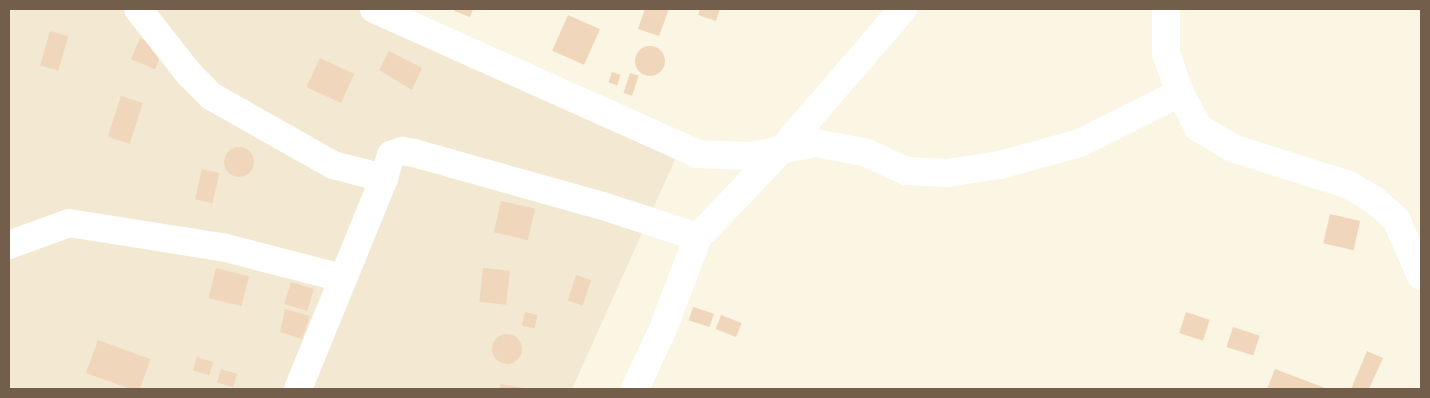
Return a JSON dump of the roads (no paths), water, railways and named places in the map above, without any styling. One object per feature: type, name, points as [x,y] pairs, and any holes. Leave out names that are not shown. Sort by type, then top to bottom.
[{"type":"street","points":[[138,9],[190,75],[212,96],[333,165],[384,178]]},
{"type":"street","points":[[374,9],[698,154],[750,156],[784,147],[816,143],[867,153],[906,171],[947,173],[1000,165],[1080,142],[1180,93]]},
{"type":"street","points":[[635,389],[663,329],[698,237],[784,147],[903,9]]},
{"type":"street","points":[[1166,9],[1166,53],[1180,93],[1198,128],[1232,148],[1349,185],[1374,200],[1396,219],[1421,276]]},
{"type":"street","points":[[298,389],[384,178],[391,155],[402,152],[414,153],[603,206],[698,237]]},
{"type":"street","points":[[9,245],[69,224],[226,248],[342,278]]}]
